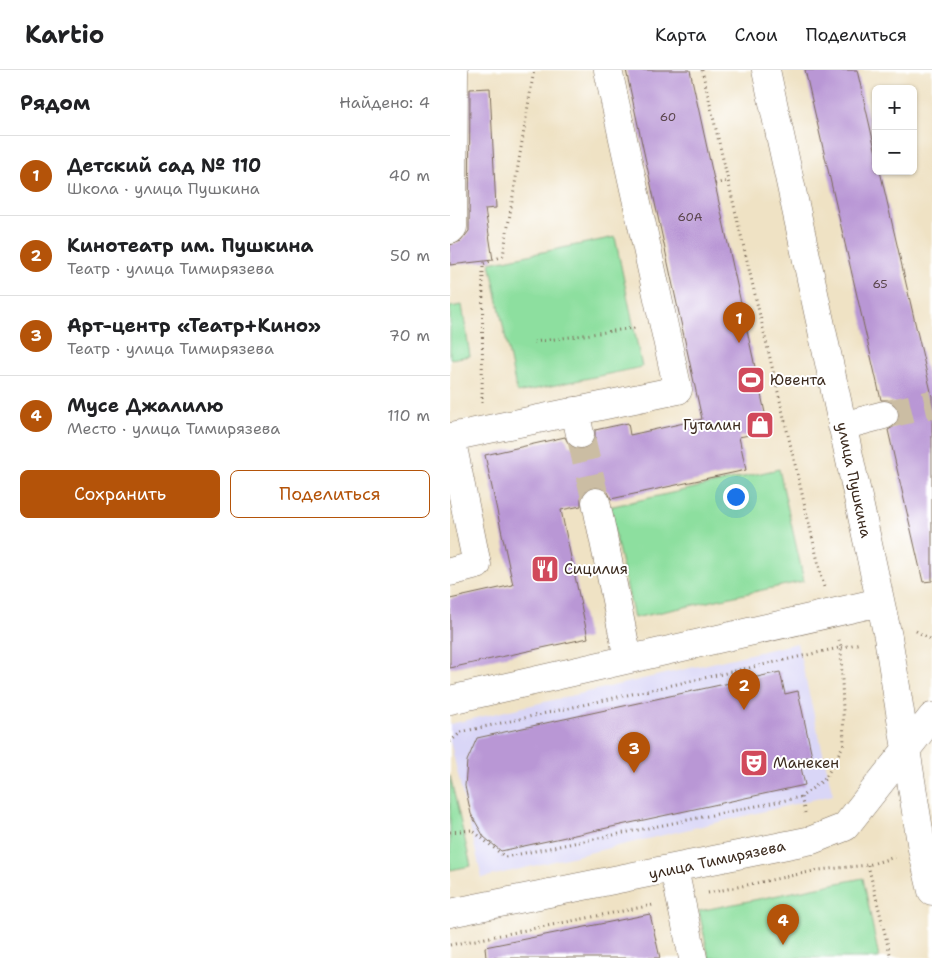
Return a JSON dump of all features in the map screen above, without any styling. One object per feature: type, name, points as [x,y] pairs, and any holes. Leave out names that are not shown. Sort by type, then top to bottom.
[{"type":"street","points":[[450,230],[453,228],[452,136],[454,70]]},
{"type":"street","points":[[450,572],[478,565],[451,437],[482,431],[577,422],[678,390],[608,70]]},
{"type":"street","name":"улица Пушкина","points":[[766,70],[888,637],[922,849],[932,891]]},
{"type":"street","points":[[842,426],[884,415]]},
{"type":"street","points":[[596,502],[628,659]]},
{"type":"street","points":[[450,700],[880,602]]},
{"type":"street","name":"улица Тимирязева","points":[[450,913],[812,840],[845,827],[932,717]]},
{"type":"street","points":[[674,869],[693,958]]},
{"type":"path","points":[[482,431],[483,264],[503,256],[534,70]]},
{"type":"path","points":[[450,832],[472,830],[505,857],[801,797],[825,779],[844,744],[841,647],[830,612],[702,70]]},
{"type":"path","points":[[715,184],[727,181]]},
{"type":"path","points":[[534,342],[634,328]]},
{"type":"path","points":[[450,742],[461,732],[916,631],[932,640]]},
{"type":"path","points":[[801,797],[819,870]]},
{"type":"path","points":[[868,865],[891,958]]},
{"type":"shaded area","points":[[797,643],[833,795],[482,878],[450,741],[450,724]]},
{"type":"green space","points":[[615,237],[642,367],[517,393],[490,263]]},
{"type":"green space","points":[[462,305],[470,356],[450,359],[450,307]]},
{"type":"green space","points":[[779,469],[804,581],[634,618],[609,507]]},
{"type":"green space","points":[[450,776],[471,866],[450,870]]},
{"type":"green space","points":[[863,878],[879,958],[709,958],[699,911]]},
{"type":"building","points":[[626,70],[690,70],[769,431],[739,437],[746,470],[611,499],[608,492],[601,487],[593,487],[586,490],[581,498],[581,506],[561,510],[588,638],[450,668],[450,599],[513,585],[485,455],[565,437],[569,445],[576,449],[583,449],[591,445],[595,438],[595,430],[628,423],[630,435],[702,419]]},
{"type":"building","points":[[805,70],[857,70],[872,136],[872,175],[881,175],[932,396],[932,581],[923,582],[888,430],[895,426],[899,419],[899,412],[895,404],[888,400],[881,400]]},
{"type":"building","points":[[490,88],[496,208],[485,209],[493,260],[450,265],[450,245],[461,241],[469,231],[470,89]]},
{"type":"building","points":[[780,672],[785,694],[798,691],[812,756],[799,759],[805,785],[501,851],[484,837],[471,814],[465,786],[467,761],[477,738]]},
{"type":"building","points":[[650,914],[660,958],[486,958],[485,947]]},
{"type":"tunnel","points":[[884,415],[932,404]]},
{"type":"tunnel","points":[[580,434],[596,502]]},
{"type":"place","name":"Детский сад № 110","points":[[739,343]]},
{"type":"place","name":"Ювента","points":[[751,380]]},
{"type":"place","name":"Гуталин","points":[[760,425]]},
{"type":"place","name":"Сицилия","points":[[545,569]]},
{"type":"place","name":"Кинотеатр им. Пушкина","points":[[744,710]]},
{"type":"place","name":"Манекен","points":[[754,763]]},
{"type":"place","name":"Арт-центр «Театр+Кино»","points":[[634,773]]},
{"type":"place","name":"Мусе Джалилю","points":[[783,945]]}]
